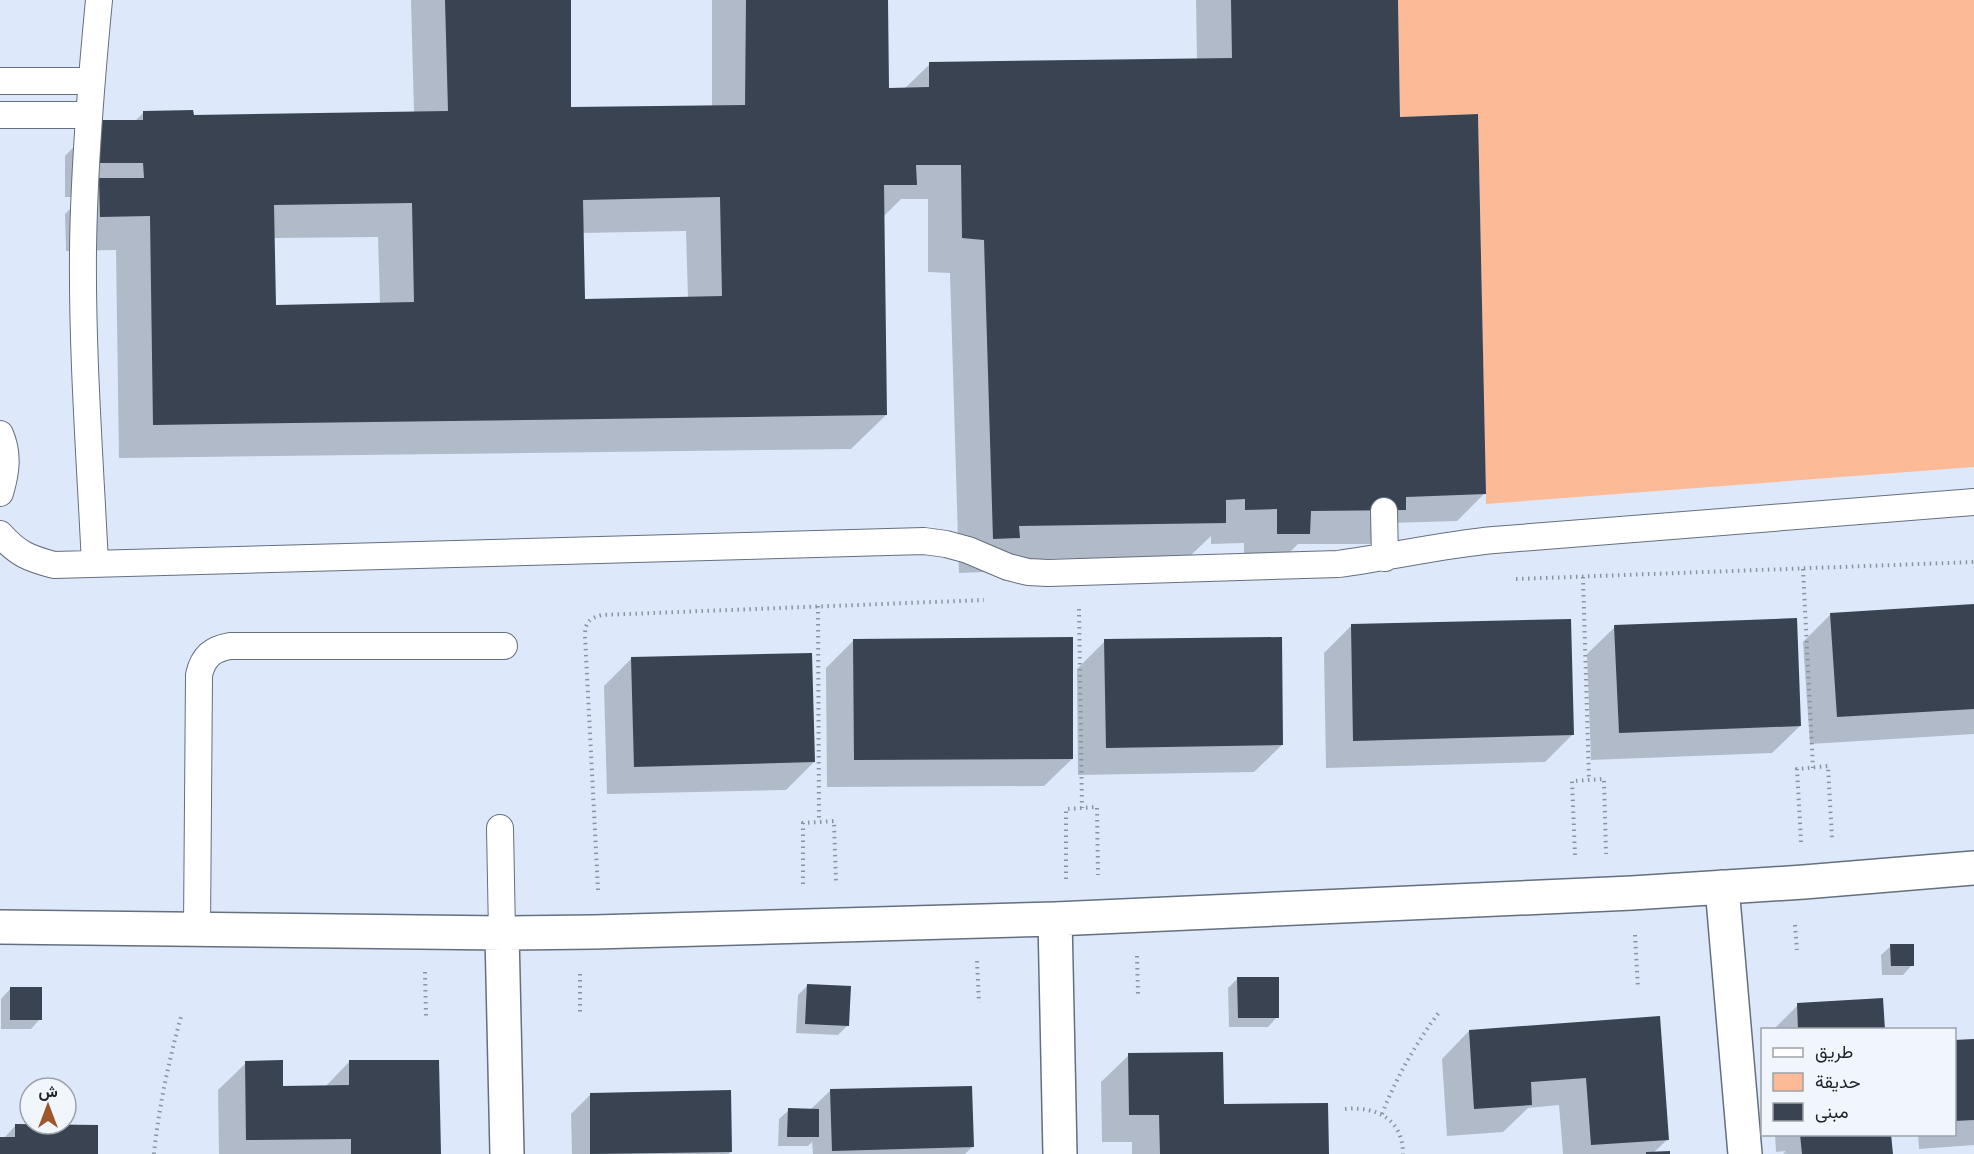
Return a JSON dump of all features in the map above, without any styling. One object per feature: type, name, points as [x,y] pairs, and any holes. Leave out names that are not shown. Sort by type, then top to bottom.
[{"type":"street","points":[[0,927],[502,933],[837,926],[1099,918],[1606,894],[1974,868]]},
{"type":"street","points":[[1722,887],[1745,1154]]},
{"type":"street","points":[[1060,1154],[1061,919]]},
{"type":"street","points":[[502,933],[507,1154]]},
{"type":"lane","points":[[94,564],[83,304],[83,249],[91,81],[99,0]]},
{"type":"lane","points":[[0,81],[91,81]]},
{"type":"lane","points":[[0,115],[89,115]]},
{"type":"lane","points":[[0,434],[4,443],[7,468],[0,493]]},
{"type":"lane","points":[[0,534],[13,548],[33,559],[54,565],[924,541],[968,550],[1008,567],[1038,572],[1338,564],[1385,558],[1449,545],[1494,540],[1974,502]]},
{"type":"lane","points":[[1384,511],[1385,558]]},
{"type":"lane","points":[[197,930],[200,675],[202,664],[209,654],[219,648],[230,646],[504,646]]},
{"type":"lane","points":[[500,828],[502,933]]},
{"type":"path","points":[[1512,579],[1974,562]]},
{"type":"path","points":[[1803,569],[1813,768]]},
{"type":"path","points":[[1583,577],[1588,780]]},
{"type":"path","points":[[594,932],[598,868],[585,636],[588,621],[602,615],[996,600]]},
{"type":"path","points":[[818,606],[819,822]]},
{"type":"path","points":[[1079,608],[1082,808]]},
{"type":"path","points":[[1828,766],[1819,880],[1797,769],[1828,766]]},
{"type":"path","points":[[1606,894],[1604,779],[1572,780],[1606,894],[1638,988]]},
{"type":"path","points":[[1061,919],[1066,809],[1097,807],[1099,918]]},
{"type":"path","points":[[804,926],[803,823],[834,821],[837,926]]},
{"type":"path","points":[[1382,1114],[1407,1060],[1440,1011]]},
{"type":"path","points":[[154,1154],[162,1092],[182,1013]]},
{"type":"path","points":[[1345,1109],[1362,1107],[1382,1114],[1392,1123],[1400,1136],[1403,1154]]},
{"type":"green space","points":[[1398,0],[1974,0],[1974,467],[1486,504],[1478,114],[1400,117]]},
{"type":"building","points":[[445,0],[571,0],[571,107],[745,105],[746,0],[888,0],[889,88],[929,87],[929,62],[1232,58],[1231,0],[1398,0],[1400,117],[1478,114],[1486,494],[1406,497],[1406,510],[1311,511],[1310,534],[1277,534],[1277,509],[1245,510],[1245,499],[1226,500],[1226,523],[1019,526],[1020,538],[993,539],[984,240],[962,238],[961,165],[916,165],[917,185],[884,185],[887,415],[153,425],[150,216],[100,217],[99,178],[144,178],[143,163],[99,163],[99,120],[143,120],[143,111],[193,110],[194,115],[448,111]],"holes":[[[720,197],[722,296],[585,299],[583,200]],[[412,203],[414,302],[276,305],[274,205]]]},
{"type":"building","points":[[1974,604],[1974,709],[1837,717],[1830,613]]},
{"type":"building","points":[[1797,618],[1801,726],[1619,733],[1614,625]]},
{"type":"building","points":[[1571,619],[1574,735],[1353,741],[1351,624]]},
{"type":"building","points":[[1073,637],[1073,759],[854,760],[853,639]]},
{"type":"building","points":[[1282,637],[1283,745],[1106,748],[1104,639]]},
{"type":"building","points":[[812,653],[815,762],[634,767],[631,657]]},
{"type":"building","points":[[1890,944],[1914,944],[1914,966],[1891,966]]},
{"type":"building","points":[[1237,977],[1279,977],[1279,1018],[1238,1018]]},
{"type":"building","points":[[807,984],[851,986],[849,1026],[805,1024]]},
{"type":"building","points":[[10,987],[42,987],[42,1020],[10,1020]]},
{"type":"building","points":[[1883,998],[1885,1028],[1798,1028],[1797,1003]]},
{"type":"building","points":[[1660,1016],[1669,1140],[1591,1145],[1586,1078],[1531,1082],[1532,1105],[1474,1109],[1469,1030]]},
{"type":"building","points":[[1974,1039],[1974,1120],[1956,1121],[1956,1040]]},
{"type":"building","points":[[1223,1052],[1224,1104],[1328,1103],[1329,1154],[1160,1154],[1159,1115],[1129,1115],[1128,1053]]},
{"type":"building","points":[[283,1060],[283,1086],[349,1085],[349,1060],[439,1060],[441,1154],[351,1154],[351,1139],[246,1140],[245,1061]]},
{"type":"building","points":[[972,1086],[974,1147],[832,1151],[830,1089]]},
{"type":"building","points":[[731,1090],[732,1152],[590,1154],[590,1093]]},
{"type":"building","points":[[788,1108],[819,1109],[819,1137],[787,1137]]},
{"type":"building","points":[[15,1124],[18,1124],[18,1136],[78,1136],[78,1125],[98,1125],[98,1154],[0,1154],[0,1137],[15,1137]]},
{"type":"building","points":[[1800,1136],[1891,1136],[1893,1154],[1802,1154]]},
{"type":"building","points":[[1670,1151],[1670,1154],[1646,1154],[1646,1152]]}]
